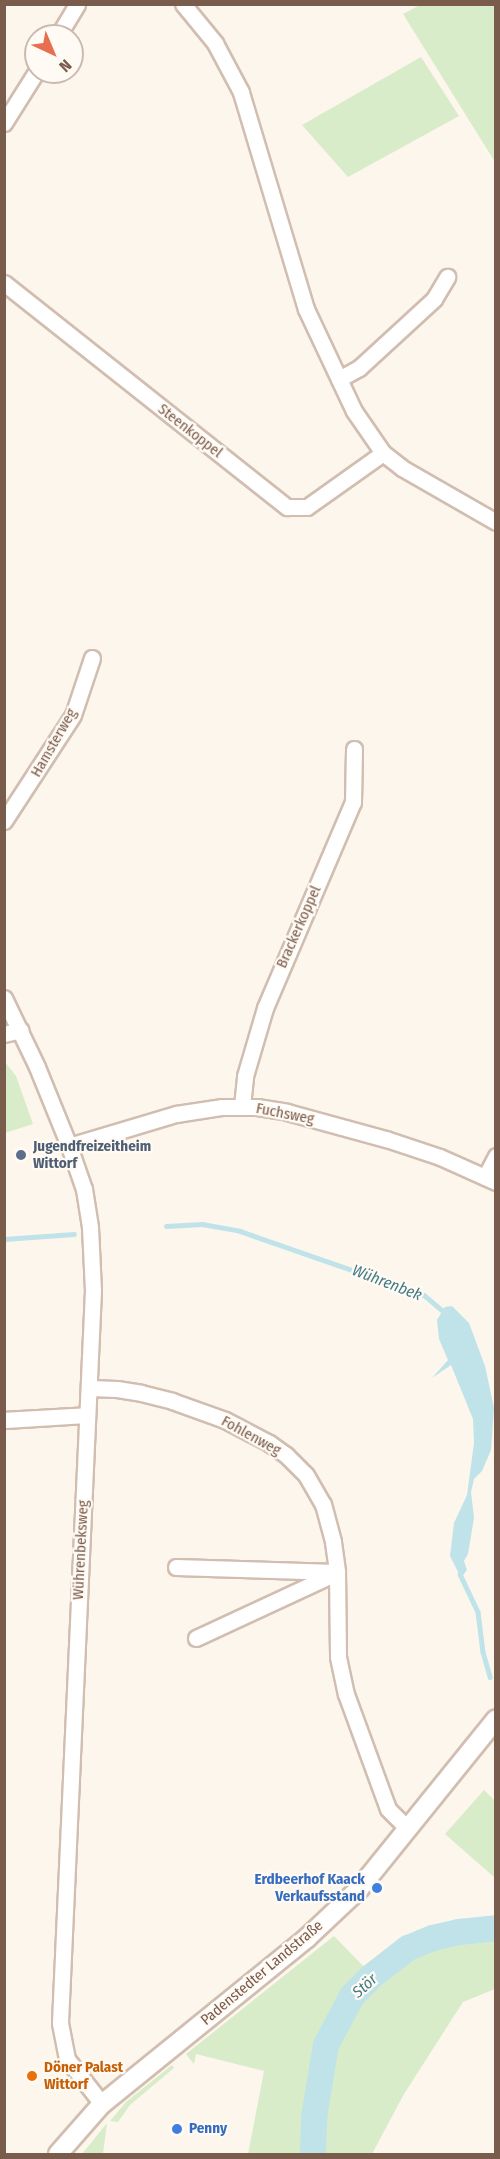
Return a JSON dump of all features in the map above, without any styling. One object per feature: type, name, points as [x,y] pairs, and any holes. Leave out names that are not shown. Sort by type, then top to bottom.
[{"type":"street","points":[[65,24],[77,4]]},
{"type":"street","points":[[183,4],[215,43],[241,92],[306,309],[354,411],[383,453],[402,468],[495,522]]},
{"type":"street","points":[[4,123],[28,84]]},
{"type":"street","points":[[339,379],[359,368],[434,299],[447,278]]},
{"type":"street","name":"Steenkoppel","points":[[4,283],[287,507],[307,507],[383,453]]},
{"type":"street","name":"Hamsterweg","points":[[4,821],[73,715],[92,658]]},
{"type":"street","name":"Brackerkoppel","points":[[242,1106],[245,1076],[265,1008],[353,802],[354,749]]},
{"type":"street","name":"Wührenbeksweg","points":[[4,998],[21,1030],[69,1146],[84,1189],[90,1227],[93,1290],[60,2023],[67,2059],[102,2104]]},
{"type":"street","points":[[4,1034],[21,1030]]},
{"type":"street","name":"Fuchsweg","points":[[69,1146],[176,1114],[242,1106],[287,1112],[386,1138],[440,1157],[490,1180]]},
{"type":"street","points":[[490,1180],[495,1156]]},
{"type":"street","name":"Fohlenweg","points":[[88,1388],[117,1389],[172,1401],[233,1424],[286,1455],[306,1475],[323,1504],[332,1533],[337,1572],[336,1639],[343,1685],[388,1809],[408,1829]]},
{"type":"street","points":[[4,1420],[87,1415]]},
{"type":"street","points":[[176,1567],[337,1572]]},
{"type":"street","points":[[196,1638],[337,1572]]},
{"type":"street","name":"Padenstedter Landstraße","points":[[58,2154],[102,2104],[307,1938],[359,1889],[495,1719]]},
{"type":"green space","points":[[420,5],[495,5],[495,162],[403,14]]},
{"type":"green space","points":[[421,57],[459,116],[348,177],[302,125]]},
{"type":"green space","points":[[5,1062],[16,1076],[33,1124],[5,1133]]},
{"type":"green space","points":[[484,1790],[495,1801],[495,1878],[445,1834]]},
{"type":"green space","points":[[495,1920],[495,1989],[463,2002],[404,2094],[372,2154],[248,2154],[264,2071],[196,2054],[194,2064],[186,2054],[334,1936],[372,1975],[408,1948],[433,1938],[485,1929]]},
{"type":"green space","points":[[172,2065],[174,2068],[130,2105],[118,2122],[110,2121],[126,2102]]},
{"type":"green space","points":[[107,2123],[103,2154],[82,2154]]},
{"type":"water","points":[[452,1306],[469,1323],[485,1366],[494,1408],[491,1450],[482,1471],[474,1479],[471,1492],[474,1518],[468,1554],[464,1561],[467,1570],[461,1578],[450,1556],[454,1523],[467,1495],[474,1443],[473,1419],[451,1365],[432,1378],[448,1360],[439,1339],[437,1320],[445,1307]]},
{"type":"waterway","name":"Wührenbek","points":[[166,1226],[202,1224],[240,1231],[424,1295],[447,1314]]},
{"type":"waterway","name":"Wührenbek","points":[[4,1239],[74,1234]]},
{"type":"waterway","name":"Wührenbek","points":[[460,1574],[478,1612],[483,1652],[490,1677]]},
{"type":"waterway","name":"Stör","points":[[313,2154],[314,2118],[326,2045],[352,1996],[372,1976],[408,1948],[433,1938],[459,1932],[496,1928]]},
{"type":"place","name":"Jugendfreizeitheim Wittorf","points":[[21,1155]]},
{"type":"place","name":"Erdbeerhof Kaack Verkaufsstand","points":[[377,1888]]},
{"type":"place","name":"Döner Palast Wittorf","points":[[32,2076]]},
{"type":"place","name":"Penny","points":[[177,2129]]}]
